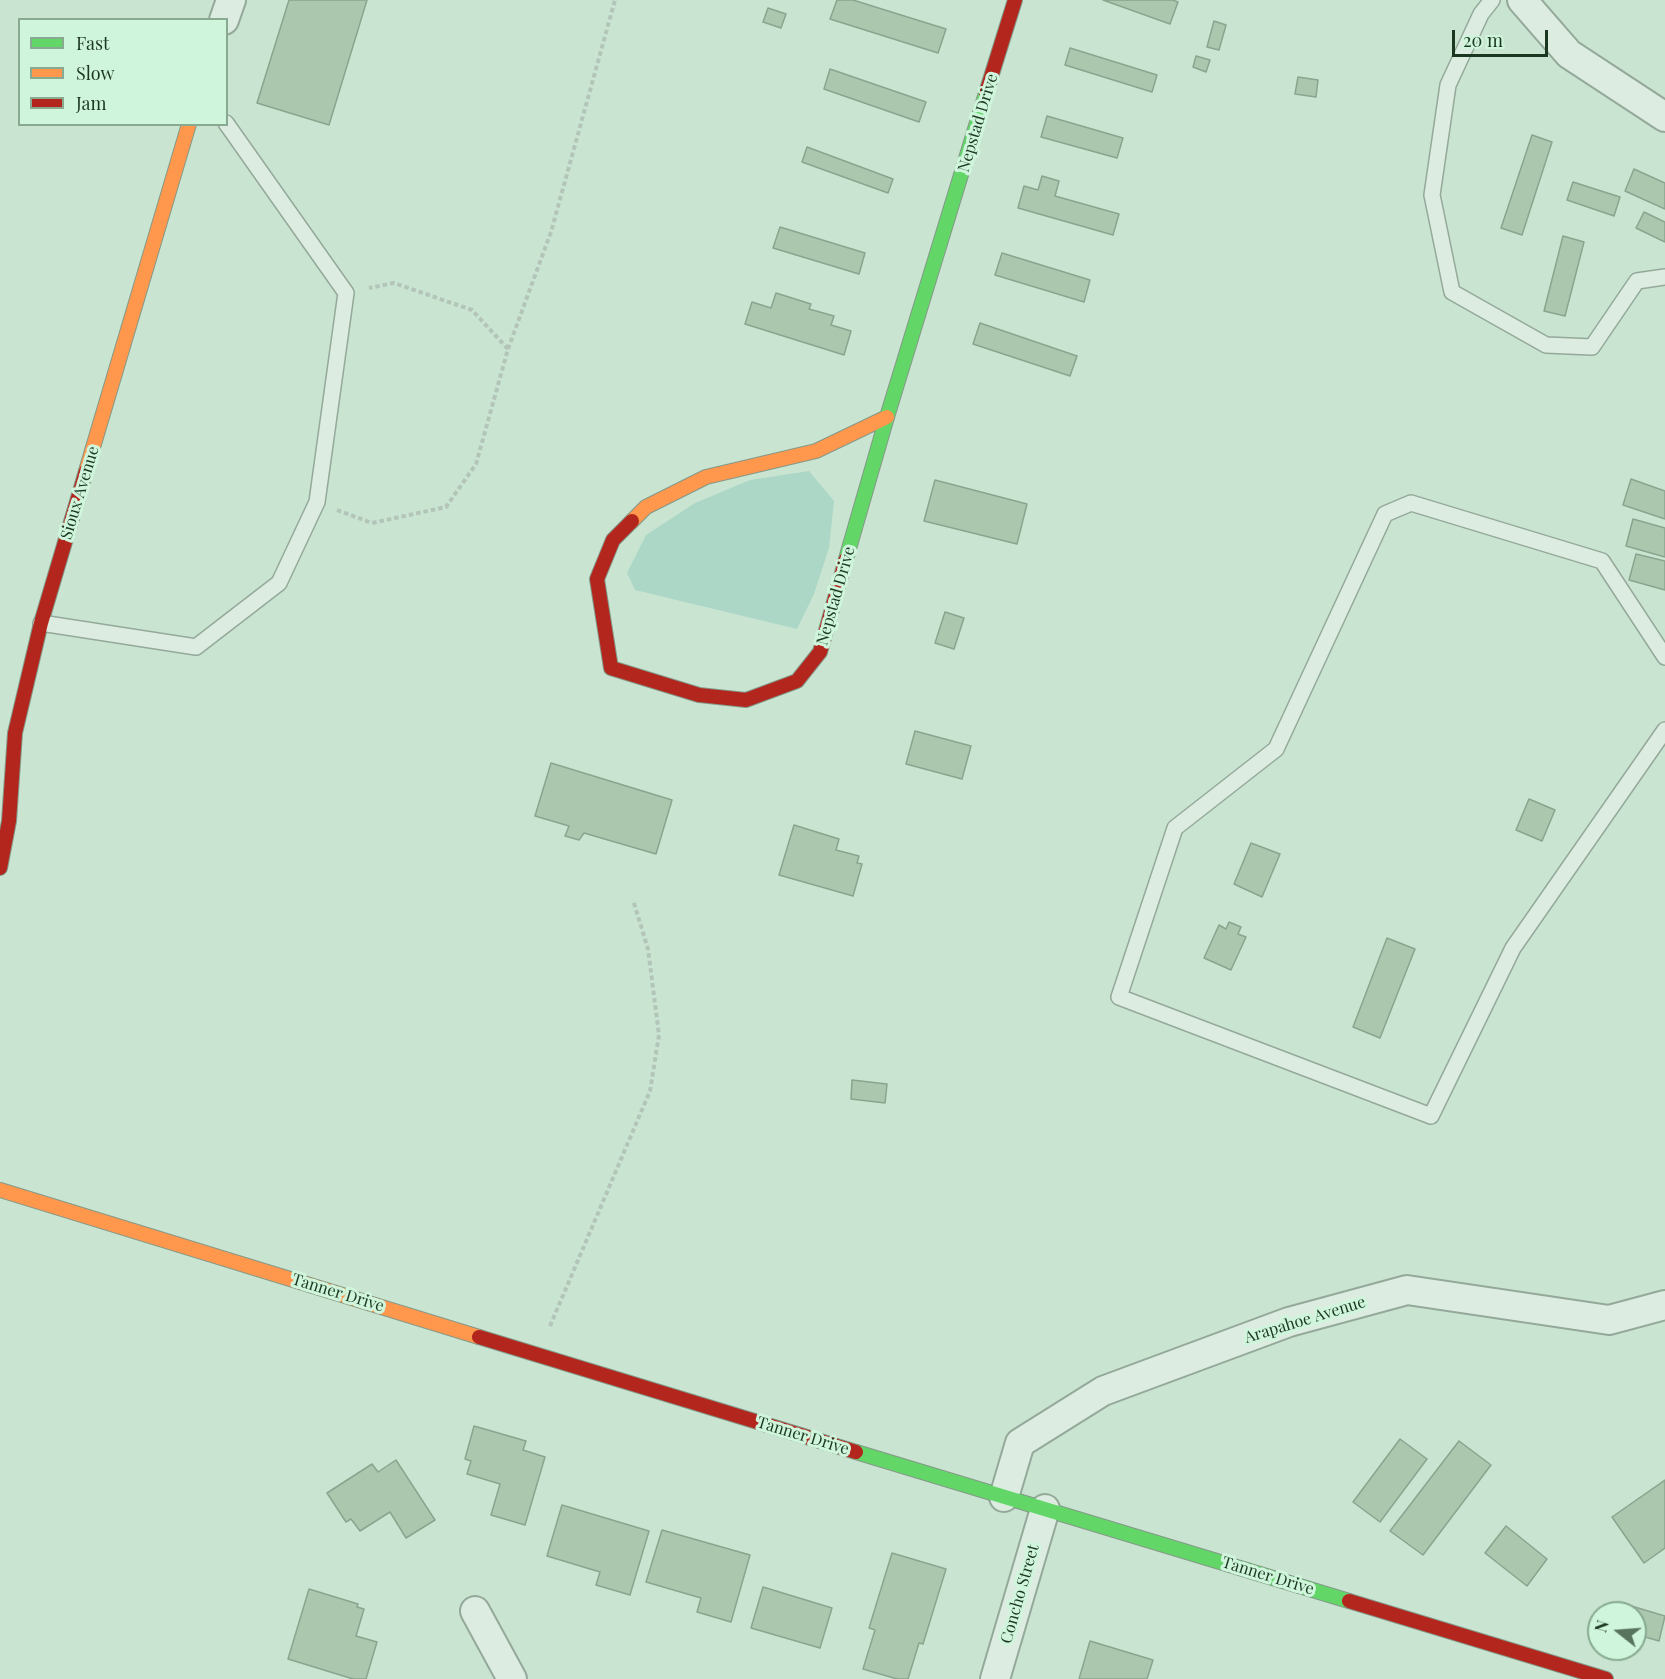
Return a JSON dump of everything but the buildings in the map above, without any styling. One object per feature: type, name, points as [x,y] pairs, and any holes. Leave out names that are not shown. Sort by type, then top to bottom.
[{"type":"street","points":[[225,18],[231,0]]},
{"type":"street","name":"Nepstad Drive","points":[[887,417],[816,451],[706,477],[646,507],[613,540],[597,579],[611,668],[699,695],[746,700],[797,681],[820,652],[887,417],[1015,0]]},
{"type":"street","points":[[1522,0],[1569,54],[1665,117]]},
{"type":"street","name":"Sioux Avenue","points":[[0,868],[9,821],[15,733],[41,623],[188,126]]},
{"type":"street","name":"Tanner Drive","points":[[0,1190],[1606,1679]]},
{"type":"street","name":"Arapahoe Avenue","points":[[1004,1497],[1020,1443],[1103,1391],[1289,1322],[1407,1290],[1609,1320],[1665,1305]]},
{"type":"street","name":"Concho Street","points":[[995,1679],[1045,1509]]},
{"type":"street","points":[[475,1611],[512,1679]]},
{"type":"lane","points":[[1492,0],[1481,14],[1448,85],[1432,195],[1452,292],[1546,345],[1592,347],[1637,281],[1665,277]]},
{"type":"lane","points":[[41,623],[196,647],[279,583],[317,502],[346,293],[228,126]]},
{"type":"lane","points":[[1665,657],[1602,561],[1411,503],[1385,514],[1276,749],[1175,828],[1119,997],[1431,1116],[1513,948],[1665,730]]},
{"type":"path","points":[[317,502],[372,523],[446,507],[476,464],[507,349],[552,232],[615,0]]},
{"type":"path","points":[[346,293],[394,283],[472,310],[507,349]]},
{"type":"path","points":[[541,1355],[550,1325],[650,1090],[659,1035],[648,949],[633,900]]},
{"type":"green space","points":[[809,471],[834,501],[829,548],[814,594],[797,629],[635,590],[627,573],[646,535],[695,503],[750,480]]},
{"type":"traffic: fast","points":[[846,559],[986,93]]},
{"type":"traffic: fast","points":[[856,1452],[1349,1601]]},
{"type":"traffic: slow","points":[[86,471],[188,126]]},
{"type":"traffic: slow","points":[[632,521],[646,507],[706,477],[816,451],[887,417]]},
{"type":"traffic: slow","points":[[0,1190],[479,1337]]},
{"type":"traffic: jam","points":[[986,93],[1015,0]]},
{"type":"traffic: jam","points":[[0,868],[9,821],[15,733],[41,623],[86,471]]},
{"type":"traffic: jam","points":[[632,521],[613,540],[597,579],[611,668],[699,695],[746,700],[797,681],[820,652],[846,559]]},
{"type":"traffic: jam","points":[[479,1337],[856,1452]]},
{"type":"traffic: jam","points":[[1349,1601],[1606,1679]]}]
